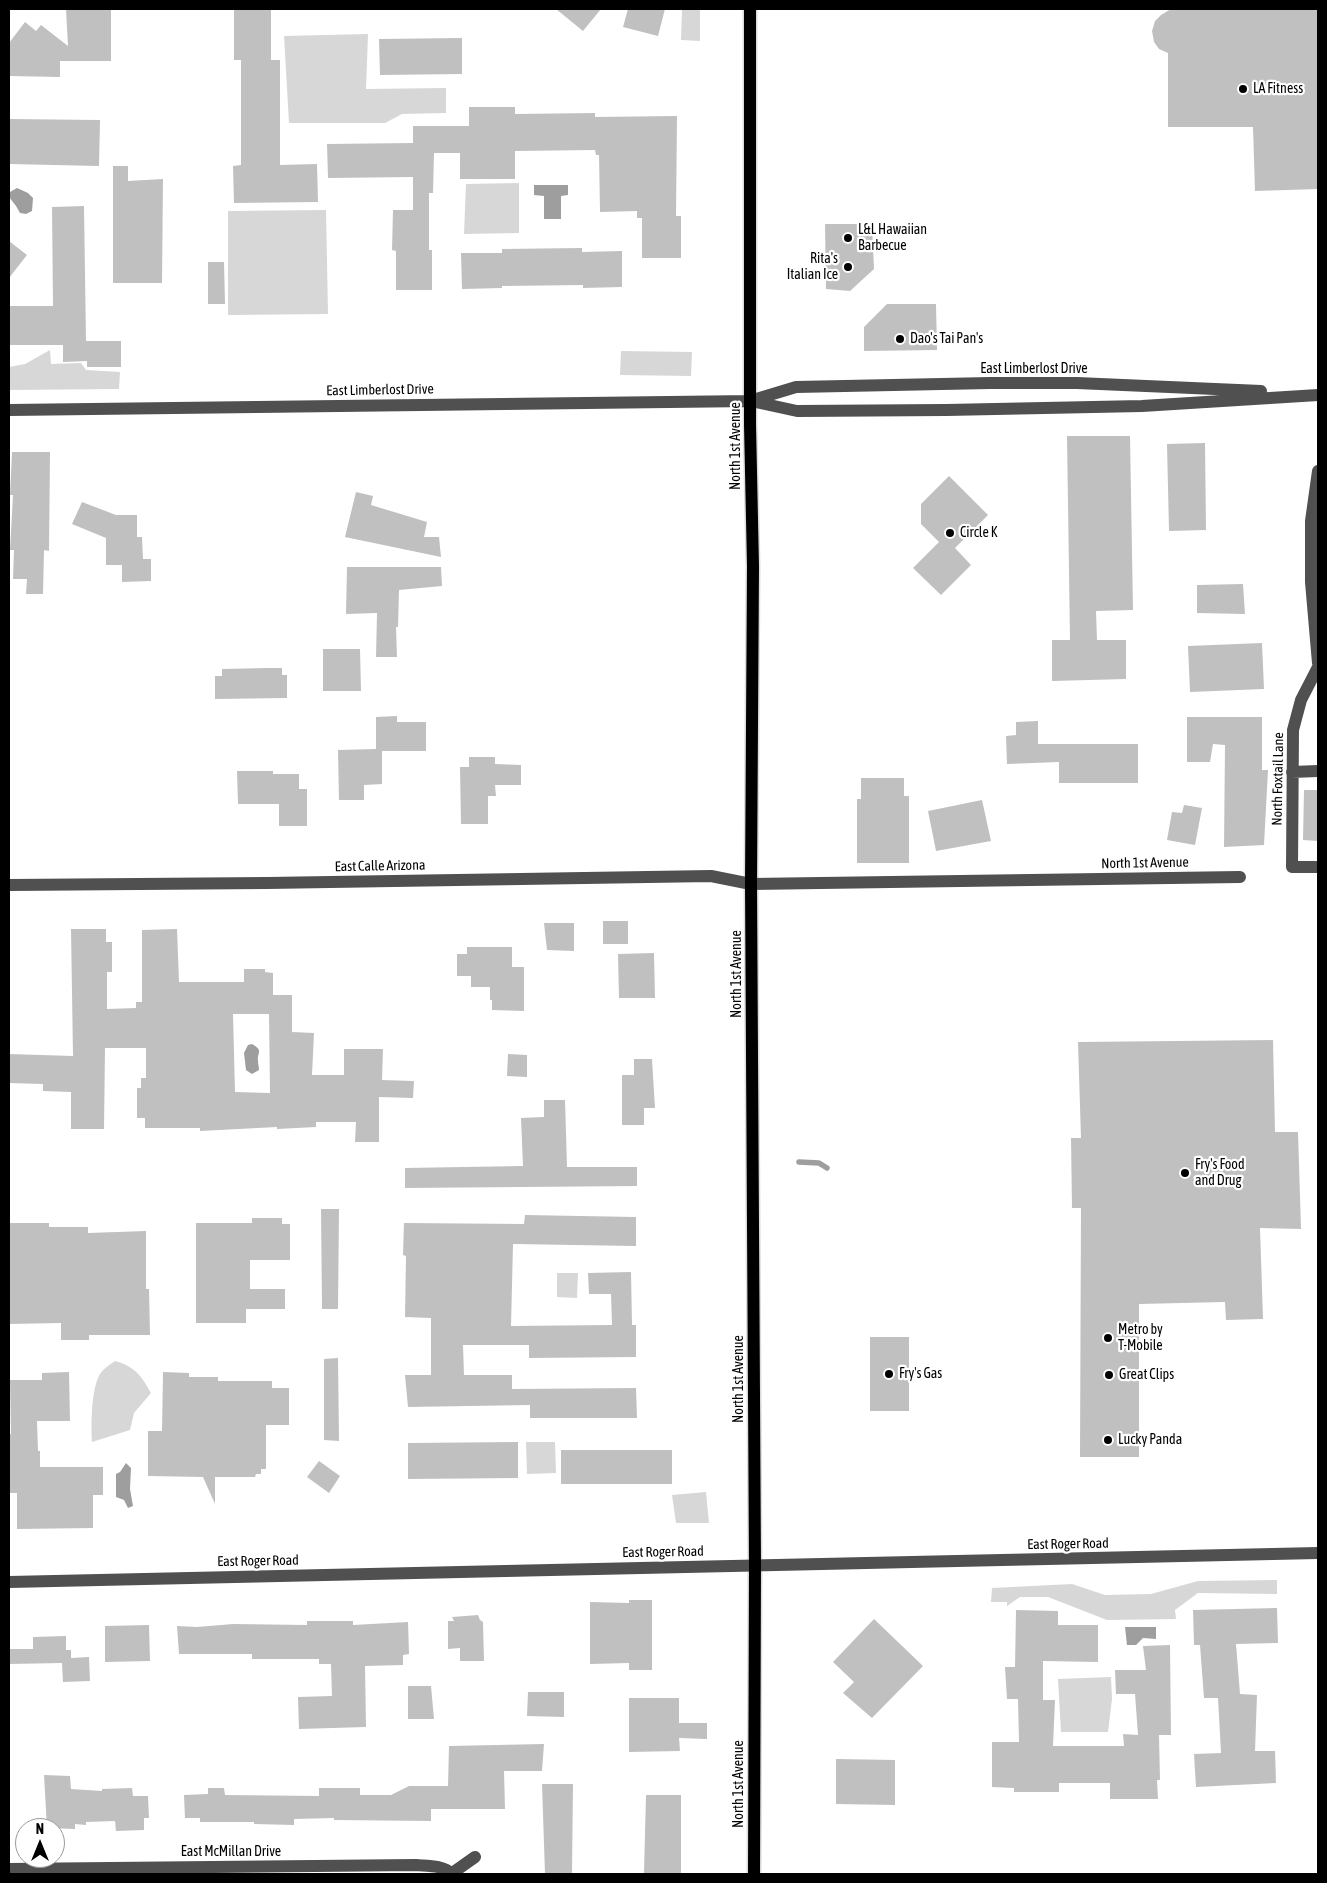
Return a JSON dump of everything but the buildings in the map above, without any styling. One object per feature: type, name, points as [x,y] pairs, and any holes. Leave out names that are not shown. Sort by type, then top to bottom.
[{"type":"main road","name":"North 1st Avenue","points":[[750,9],[753,576],[751,884],[755,1565],[754,1874]]},
{"type":"street","name":"East Limberlost Drive","points":[[751,401],[796,387],[990,383],[1077,383],[1318,394]]},
{"type":"street","name":"East Limberlost Drive","points":[[9,410],[751,401],[797,411],[946,410],[1142,406],[1318,394]]},
{"type":"street","name":"North Foxtail Lane","points":[[1318,471],[1312,521],[1318,665],[1301,700],[1293,730],[1292,772],[1292,867],[1318,867]]},
{"type":"street","points":[[1292,772],[1318,771]]},
{"type":"street","name":"East Calle Arizona","points":[[9,885],[711,876],[751,884]]},
{"type":"street","name":"North 1st Avenue","points":[[751,884],[1240,876]]},
{"type":"street","name":"East Roger Road","points":[[9,1582],[1318,1554]]},
{"type":"street","points":[[451,1874],[475,1857]]},
{"type":"street","name":"East McMillan Drive","points":[[9,1869],[416,1865],[447,1870],[451,1874]]},
{"type":"shaded area","points":[[682,9],[700,9],[700,41],[681,40]]},
{"type":"shaded area","points":[[368,34],[366,89],[446,88],[446,113],[402,114],[385,123],[289,123],[284,36]]},
{"type":"shaded area","points":[[519,183],[519,233],[464,234],[466,184]]},
{"type":"shaded area","points":[[534,185],[568,185],[568,195],[561,196],[561,219],[544,219],[544,196],[534,195]]},
{"type":"shaded area","points":[[17,188],[28,193],[33,198],[32,211],[26,214],[20,213],[9,197],[10,192]]},
{"type":"shaded area","points":[[326,210],[328,314],[228,315],[228,211]]},
{"type":"shaded area","points":[[50,350],[51,364],[81,363],[86,370],[120,372],[119,389],[9,390],[9,367],[25,364]]},
{"type":"shaded area","points":[[621,351],[692,352],[691,376],[620,375]]},
{"type":"shaded area","points":[[252,1044],[259,1050],[259,1070],[252,1074],[246,1070],[244,1053],[248,1045]]},
{"type":"shaded area","points":[[557,1273],[578,1273],[577,1298],[557,1297]]},
{"type":"shaded area","points":[[115,1361],[137,1372],[151,1393],[134,1413],[130,1430],[92,1442],[92,1407],[97,1381],[101,1372]]},
{"type":"shaded area","points":[[526,1442],[555,1442],[556,1473],[527,1474]]},
{"type":"shaded area","points":[[126,1463],[131,1468],[130,1489],[133,1506],[128,1508],[124,1500],[116,1497],[116,1474],[120,1472]]},
{"type":"shaded area","points":[[706,1492],[709,1523],[676,1523],[672,1495]]},
{"type":"shaded area","points":[[1277,1580],[1277,1594],[1198,1593],[1175,1610],[1176,1619],[1107,1620],[1048,1597],[1020,1597],[1007,1606],[1007,1602],[991,1602],[992,1588],[1072,1584],[1105,1595],[1151,1594],[1198,1581]]},
{"type":"shaded area","points":[[1125,1627],[1156,1627],[1156,1639],[1143,1638],[1136,1645],[1127,1645]]},
{"type":"shaded area","points":[[1111,1677],[1112,1699],[1108,1732],[1061,1732],[1058,1679]]},
{"type":"waterway","points":[[799,1162],[819,1163],[827,1168]]},
{"type":"place","name":"LA Fitness","points":[[1243,89]]},
{"type":"place","name":"L&L Hawaiian Barbecue","points":[[848,238]]},
{"type":"place","name":"Rita's Italian Ice","points":[[848,267]]},
{"type":"place","name":"Dao's Tai Pan's","points":[[900,339]]},
{"type":"place","name":"Circle K","points":[[950,533]]},
{"type":"place","name":"Fry's Food and Drug","points":[[1185,1173]]},
{"type":"place","name":"Metro by T-Mobile","points":[[1108,1338]]},
{"type":"place","name":"Fry's Gas","points":[[889,1374]]},
{"type":"place","name":"Great Clips","points":[[1109,1375]]},
{"type":"place","name":"Lucky Panda","points":[[1108,1440]]}]
